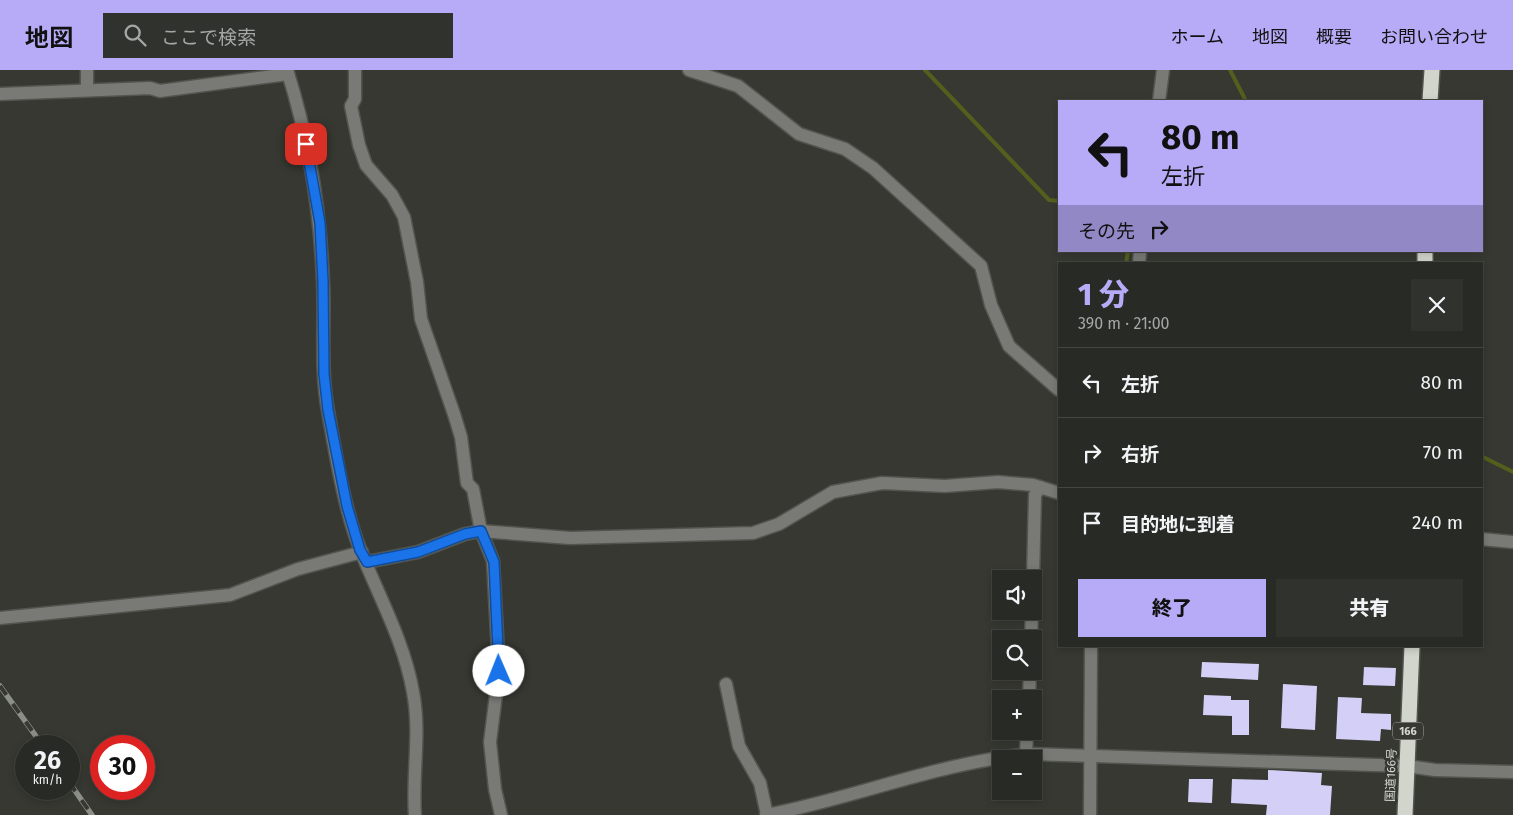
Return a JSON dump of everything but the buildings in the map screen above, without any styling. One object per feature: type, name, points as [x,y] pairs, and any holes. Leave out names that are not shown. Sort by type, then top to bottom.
[{"type":"highway","points":[[1430,100],[1432,70]]},
{"type":"highway","name":"国道166号","points":[[1405,815],[1412,647]]},
{"type":"street","points":[[87,70],[87,90]]},
{"type":"street","points":[[355,70],[355,99],[351,106],[358,145],[366,165],[392,195],[404,217],[415,267],[421,319],[461,437],[467,483],[473,489],[481,531],[494,562],[499,671],[490,742],[495,789],[501,815]]},
{"type":"street","points":[[688,70],[738,86],[799,134],[845,150],[873,168],[981,266],[991,306],[1008,346],[1058,389]]},
{"type":"street","points":[[1159,100],[1163,70]]},
{"type":"street","points":[[0,94],[150,88],[160,91],[288,72],[306,144],[319,214],[323,281],[324,386],[347,506],[379,597],[394,623],[414,695],[417,745],[415,815]]},
{"type":"street","points":[[0,618],[230,595],[298,569],[364,557],[418,552],[465,534],[481,531],[570,538],[753,533],[779,524],[823,497],[846,488],[882,483],[945,486],[998,482],[1040,487],[1058,493]]},
{"type":"street","points":[[1032,570],[1035,495],[1040,487]]},
{"type":"street","points":[[1483,539],[1513,542]]},
{"type":"street","points":[[1090,815],[1091,647]]},
{"type":"street","points":[[726,684],[739,746],[760,783],[766,815],[942,769],[992,758]]},
{"type":"street","points":[[1042,755],[1407,766],[1435,770],[1513,772]]},
{"type":"waterway","points":[[925,70],[1049,200],[1058,201]]},
{"type":"waterway","points":[[1230,70],[1245,100]]},
{"type":"waterway","points":[[1126,262],[1128,252]]},
{"type":"waterway","points":[[1483,457],[1513,472]]},
{"type":"railway","points":[[0,686],[35,735]]},
{"type":"railway","points":[[80,798],[92,815]]},
{"type":"route","points":[[306,144],[320,223],[323,281],[324,386],[347,506],[360,550],[367,562],[393,555],[418,552],[465,534],[481,531],[494,562],[499,671]]}]
